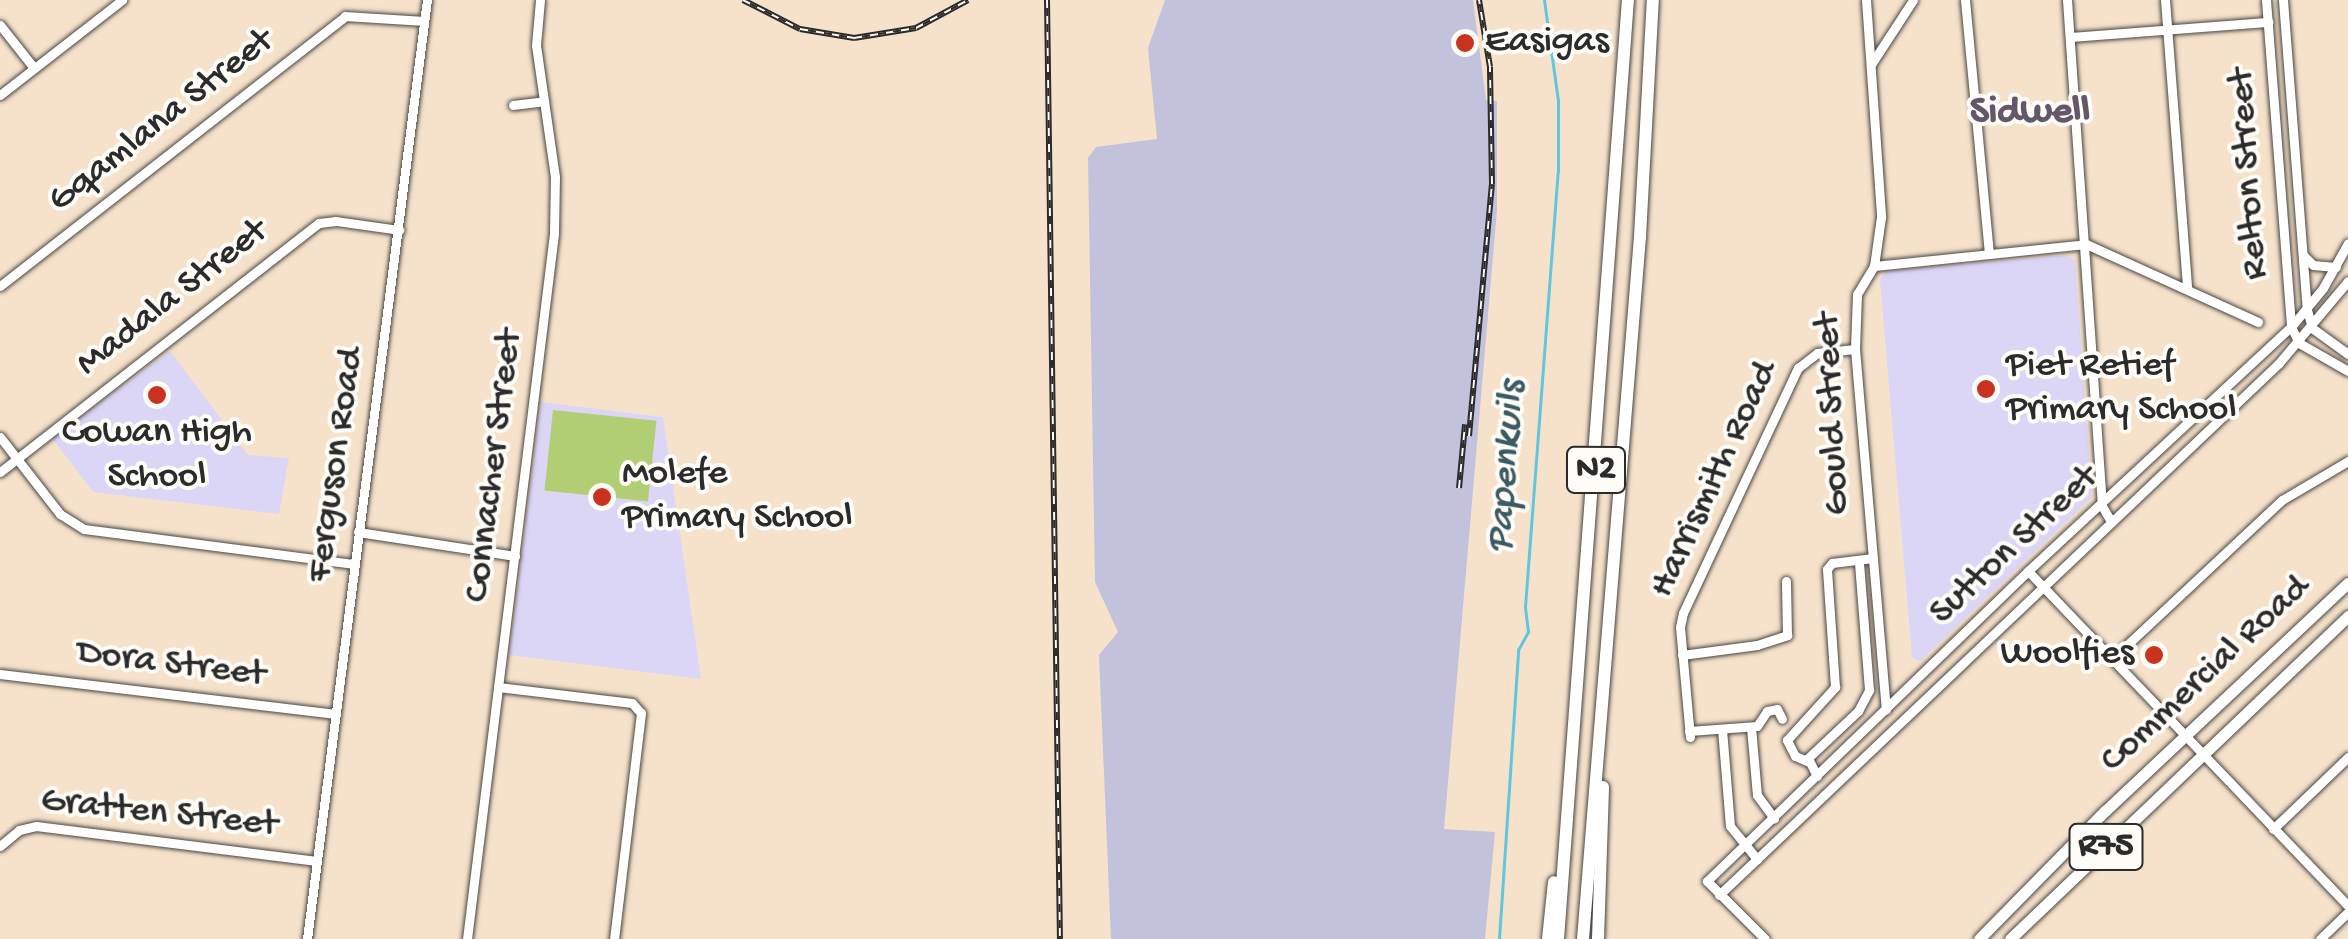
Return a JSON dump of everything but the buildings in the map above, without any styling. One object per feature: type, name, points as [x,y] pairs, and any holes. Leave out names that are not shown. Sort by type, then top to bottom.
[{"type":"highway","name":"N2","points":[[1558,939],[1628,0]]},
{"type":"highway","name":"N2","points":[[1583,939],[1605,690],[1653,0]]},
{"type":"highway","points":[[1598,939],[1605,690]]},
{"type":"highway","points":[[1548,939],[1568,780]]},
{"type":"main road","name":"Commercial Road","points":[[1979,939],[2105,810],[2348,583]]},
{"type":"main road","name":"Commercial Road","points":[[2010,939],[2348,616]]},
{"type":"street","points":[[0,95],[122,0]]},
{"type":"street","name":"Ferguson Road","points":[[307,939],[427,0]]},
{"type":"street","name":"Connacher Street","points":[[467,939],[556,219],[536,45],[540,0]]},
{"type":"street","name":"Gould Street","points":[[1866,0],[1881,217],[1874,266],[1857,294],[1854,349],[1886,710]]},
{"type":"street","points":[[1872,64],[1913,0]]},
{"type":"street","points":[[1964,0],[1988,254]]},
{"type":"street","points":[[2067,0],[2102,506],[2110,520]]},
{"type":"street","points":[[2165,0],[2187,287]]},
{"type":"street","name":"Relton Street","points":[[2266,0],[2291,327],[2299,342]]},
{"type":"street","name":"Relton Street","points":[[2283,0],[2307,310],[2312,328]]},
{"type":"street","name":"Gqamlana Street","points":[[0,286],[346,16],[424,22]]},
{"type":"street","points":[[2072,37],[2268,22]]},
{"type":"street","points":[[0,25],[34,68]]},
{"type":"street","points":[[514,105],[544,101]]},
{"type":"street","name":"Madala Street","points":[[0,472],[319,223],[336,221],[399,230]]},
{"type":"street","name":"Sutton Street","points":[[2348,243],[2307,310],[2291,327],[2028,571],[1708,881],[1719,895],[2299,342],[2348,280]]},
{"type":"street","points":[[1874,266],[2086,244],[2258,322]]},
{"type":"street","points":[[2302,252],[2313,265],[2336,267]]},
{"type":"street","points":[[2312,328],[2348,354]]},
{"type":"street","points":[[2299,342],[2348,371]]},
{"type":"street","name":"Harrismith Road","points":[[1722,728],[1689,734],[1682,655],[1683,613],[1798,368],[1816,353],[1854,349]]},
{"type":"street","points":[[0,438],[60,514],[93,532],[353,564]]},
{"type":"street","points":[[2113,658],[2282,500],[2348,462]]},
{"type":"street","points":[[2102,485],[2122,508]]},
{"type":"street","points":[[358,532],[514,556]]},
{"type":"street","points":[[1817,776],[1807,761],[1795,756],[1787,740],[1835,687],[1828,567],[1873,558]]},
{"type":"street","points":[[1807,761],[1858,711],[1869,690],[1859,562]]},
{"type":"street","points":[[2028,571],[2348,909],[2320,939]]},
{"type":"street","points":[[1682,655],[1757,645],[1786,636],[1786,581]]},
{"type":"street","name":"Dora Street","points":[[0,674],[334,714]]},
{"type":"street","points":[[1920,677],[1933,691]]},
{"type":"street","points":[[498,687],[632,703],[641,713],[614,939]]},
{"type":"street","points":[[1757,859],[1730,826],[1722,728],[1759,724],[1767,710],[1779,710],[1782,720]]},
{"type":"street","points":[[1751,727],[1757,794],[1774,818]]},
{"type":"street","points":[[1862,734],[1874,747]]},
{"type":"street","points":[[2273,829],[2348,757]]},
{"type":"street","name":"Gratten Street","points":[[0,846],[19,830],[36,826],[317,861]]},
{"type":"street","points":[[1719,895],[1764,939]]},
{"type":"shaded area","points":[[1165,0],[1473,0],[1486,100],[1497,101],[1497,210],[1444,829],[1495,832],[1485,939],[1111,939],[1099,655],[1118,632],[1095,582],[1088,158],[1096,147],[1157,139],[1148,48]]},
{"type":"shaded area","name":"Piet Retief Primary School","points":[[2066,255],[2075,260],[2092,497],[1920,661],[1912,658],[1880,280],[1886,271]]},
{"type":"shaded area","name":"Cowan High School","points":[[170,351],[248,455],[289,458],[279,514],[93,492],[52,438]]},
{"type":"shaded area","name":"Molefe Primary School","points":[[541,402],[663,417],[701,679],[509,655]]},
{"type":"green space","points":[[553,410],[656,421],[648,501],[545,491]]},
{"type":"waterway","name":"Papenkuils","points":[[1499,939],[1518,650],[1528,632],[1525,607],[1558,172],[1558,101],[1544,0]]},
{"type":"railway","points":[[743,0],[800,29],[854,38],[916,28],[968,0]]},
{"type":"railway","points":[[1047,0],[1060,939]]},
{"type":"railway","points":[[1469,436],[1492,184],[1490,67],[1479,0]]},
{"type":"railway","points":[[1459,488],[1465,424]]},
{"type":"place","name":"Easigas","points":[[1465,43]]},
{"type":"place","name":"Piet Retief Primary School","points":[[1986,389]]},
{"type":"place","name":"Cowan High School","points":[[157,395]]},
{"type":"place","name":"Molefe Primary School","points":[[602,497]]},
{"type":"place","name":"Woolfies","points":[[2154,655]]},
{"type":"district","name":"Sidwell","points":[[2030,113]]}]
